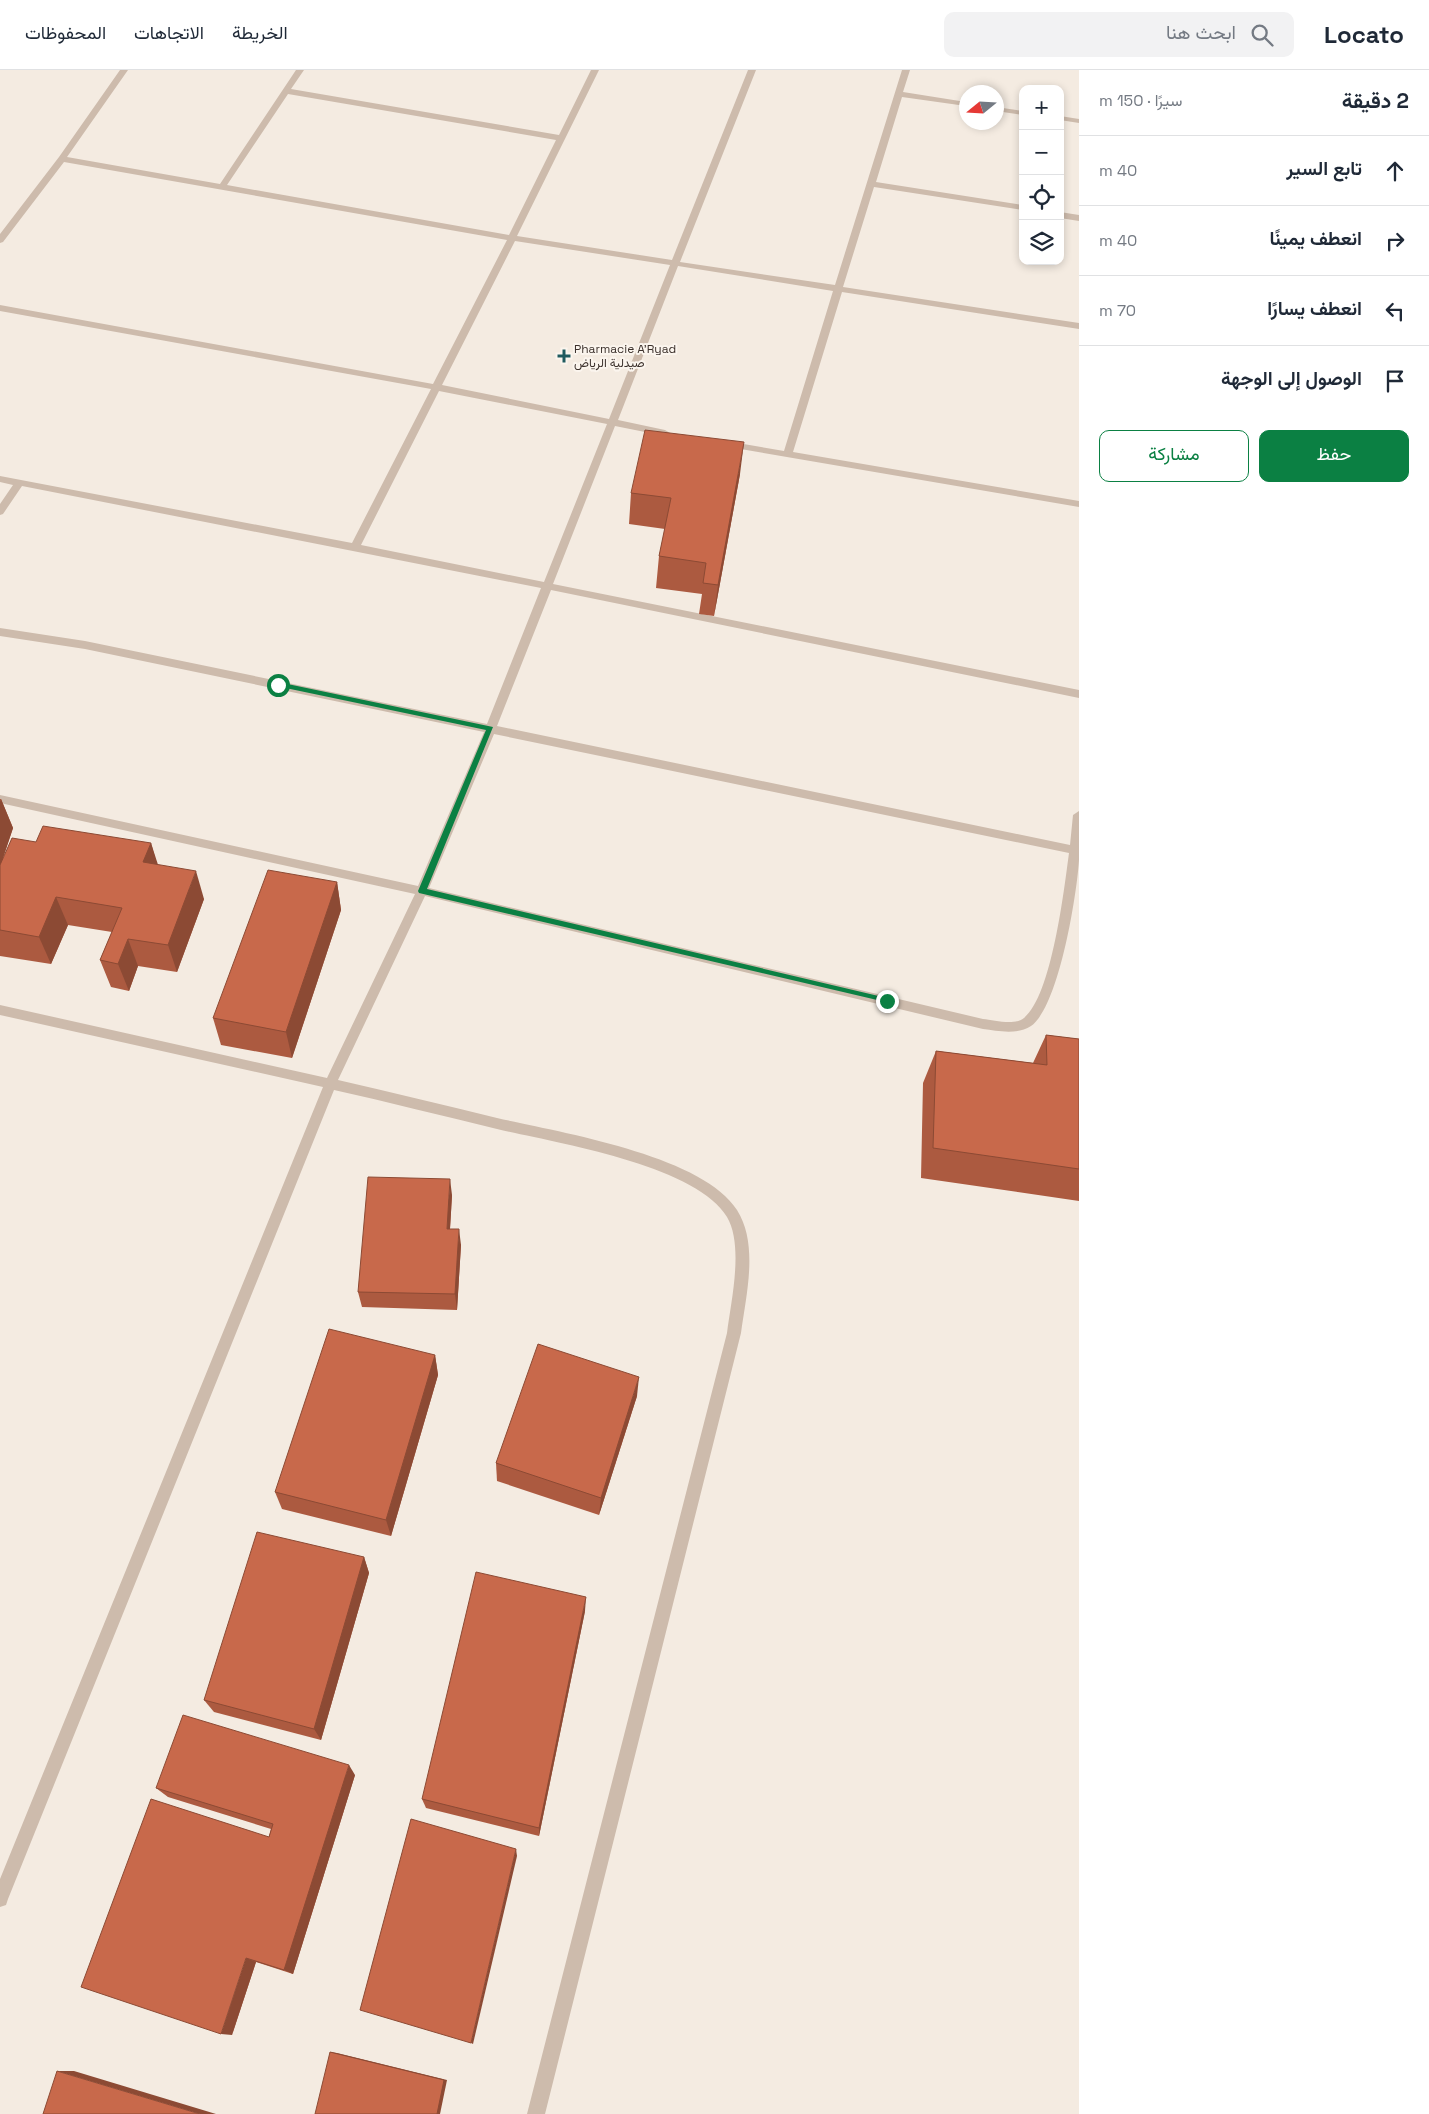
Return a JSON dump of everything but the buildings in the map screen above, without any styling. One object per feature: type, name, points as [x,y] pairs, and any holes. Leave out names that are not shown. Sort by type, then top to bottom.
[{"type":"street","points":[[0,240],[62,159],[124,70]]},
{"type":"street","points":[[222,187],[300,70]]},
{"type":"street","points":[[355,547],[595,70]]},
{"type":"street","points":[[0,1899],[331,1082],[422,891],[490,728],[752,70]]},
{"type":"street","points":[[787,455],[840,289],[906,70]]},
{"type":"street","points":[[286,91],[560,138]]},
{"type":"street","points":[[899,94],[959,103]]},
{"type":"street","points":[[1004,110],[1019,112]]},
{"type":"street","points":[[1064,119],[1079,121]]},
{"type":"street","points":[[62,159],[512,238],[1079,326]]},
{"type":"street","points":[[872,184],[1019,207]]},
{"type":"street","points":[[1064,216],[1079,218]]},
{"type":"street","points":[[0,308],[436,387],[679,436]]},
{"type":"street","points":[[719,443],[1079,504]]},
{"type":"street","points":[[0,479],[355,547],[546,588],[1079,694]]},
{"type":"street","points":[[0,512],[19,483]]},
{"type":"street","points":[[0,632],[85,645],[1074,850]]},
{"type":"street","points":[[0,799],[422,891],[984,1024],[1016,1026],[1028,1022],[1039,1010],[1055,965],[1079,815]]},
{"type":"street","points":[[0,1010],[331,1082],[601,1149],[670,1170],[708,1188],[726,1204],[736,1223],[742,1261],[734,1333],[536,2114]]},
{"type":"place","name":"Pharmacie A'Ryad صيدلية الرياض","points":[[564,356]]},
{"type":"route","points":[[278,685],[490,728],[422,891],[887,1001]]}]
